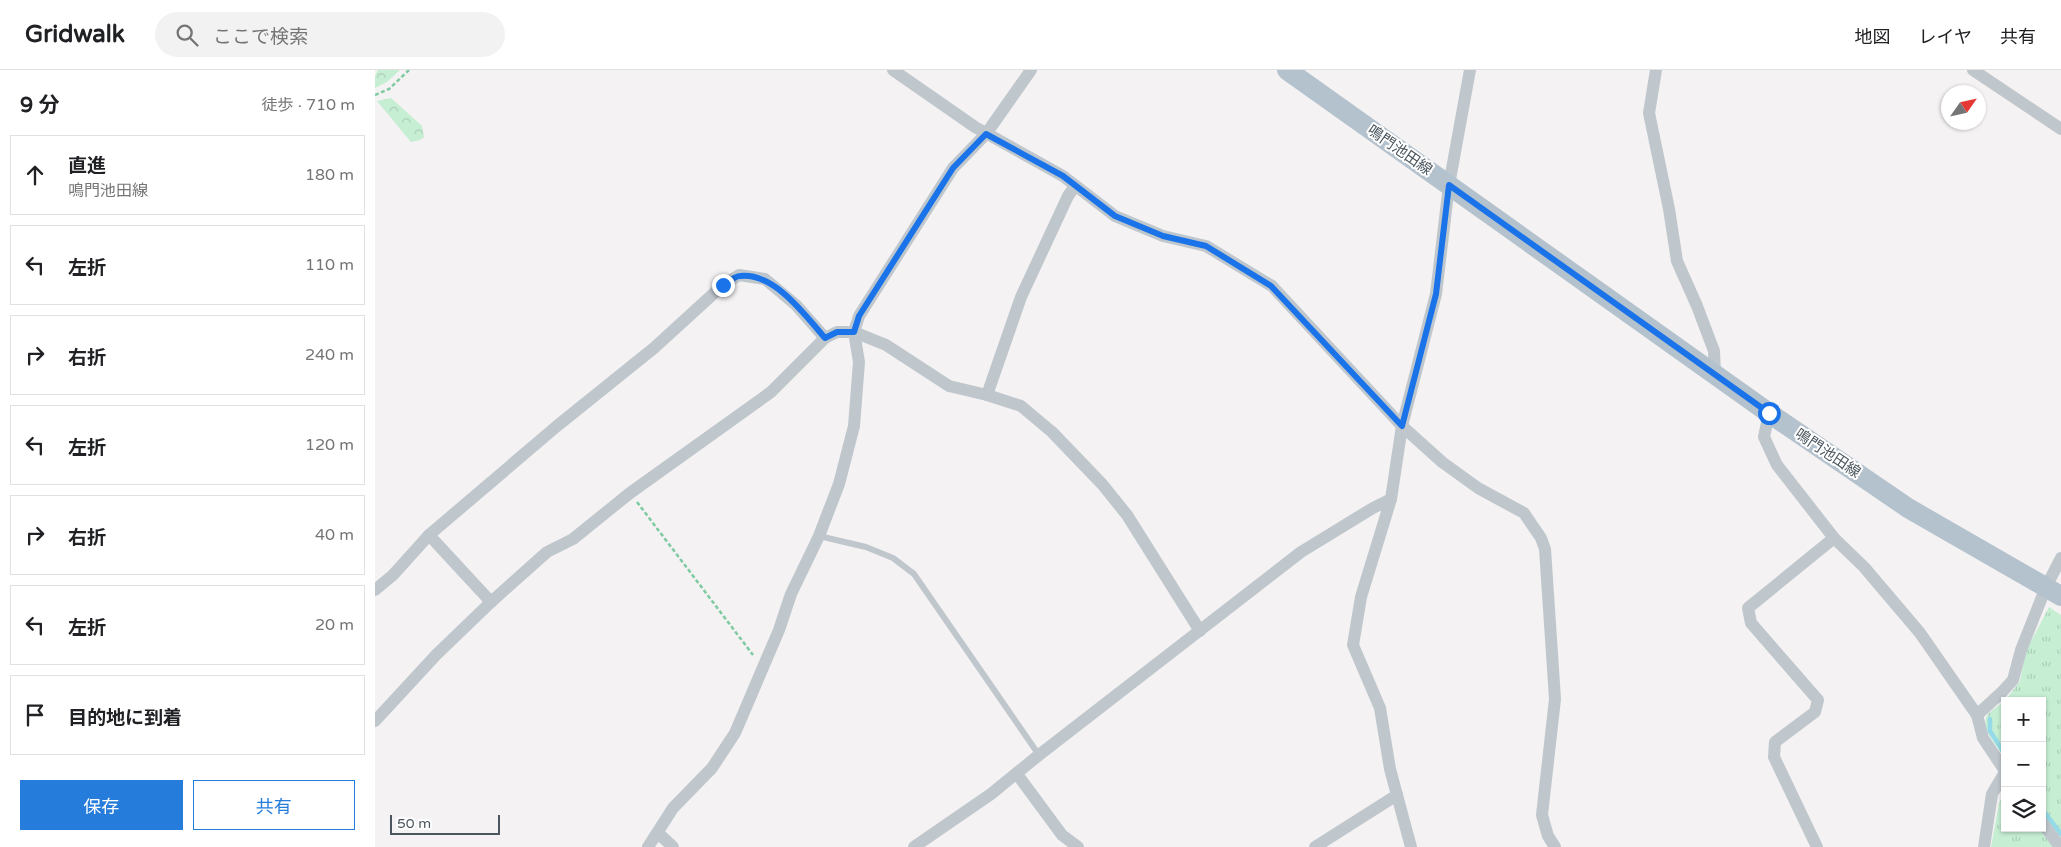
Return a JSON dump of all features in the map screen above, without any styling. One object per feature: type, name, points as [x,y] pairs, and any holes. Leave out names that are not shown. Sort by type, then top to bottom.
[{"type":"main road","name":"鳴門池田線","points":[[1287,70],[1769,413],[1908,508],[2054,591]]},
{"type":"street","points":[[893,70],[986,134],[1063,176],[1115,216],[1163,236],[1206,246],[1271,286],[1402,426],[1442,462],[1478,488],[1525,513],[1545,549],[1555,699],[1542,815],[1548,836],[1555,847]]},
{"type":"street","points":[[648,847],[673,808],[712,768],[735,733],[779,630],[791,594],[819,536],[839,484],[854,426],[859,362],[854,332],[859,316],[953,168],[986,134],[1031,70]]},
{"type":"street","points":[[1411,847],[1390,769],[1380,708],[1353,646],[1361,596],[1391,500],[1402,426],[1436,294],[1449,185],[1470,70]]},
{"type":"street","points":[[1657,70],[1649,113],[1669,209],[1677,261],[1714,351],[1715,374]]},
{"type":"street","points":[[1979,71],[2061,129]]},
{"type":"street","points":[[987,395],[1021,297],[1068,196],[1075,186]]},
{"type":"street","points":[[375,590],[393,575],[429,535],[654,348],[723,285],[739,275],[765,279],[796,305],[825,338]]},
{"type":"street","points":[[375,721],[436,654],[547,552],[573,539],[631,493],[771,392],[825,338],[837,332],[854,332],[886,346],[949,386],[1021,406],[1052,432],[1102,484],[1127,515],[1201,630]]},
{"type":"street","points":[[1769,413],[1764,437],[1777,465],[1834,538],[1864,567],[1919,633],[1977,715],[1983,738],[2001,765]]},
{"type":"street","points":[[914,847],[991,794],[1301,552],[1373,508],[1391,500]]},
{"type":"street","points":[[429,535],[491,602]]},
{"type":"street","points":[[1817,847],[1774,757],[1775,742],[1815,712],[1818,700],[1751,623],[1748,608],[1834,538]]},
{"type":"street","points":[[1977,715],[2001,694],[2013,680],[2021,650],[2054,591],[2061,558]]},
{"type":"street","points":[[1017,774],[1062,835],[1078,847]]},
{"type":"street","points":[[1984,847],[1992,794],[2001,778]]},
{"type":"street","points":[[1315,847],[1397,795]]},
{"type":"street","points":[[2046,828],[2060,847]]},
{"type":"street","points":[[658,834],[673,847]]},
{"type":"lane","points":[[819,536],[866,547],[893,558],[914,574],[1039,755]]},
{"type":"path","points":[[375,95],[389,89],[409,70]]},
{"type":"path","points":[[631,493],[757,660],[764,665]]},
{"type":"green space","points":[[378,70],[400,70],[387,82],[375,88],[375,76]]},
{"type":"green space","points":[[391,98],[422,126],[424,137],[411,142],[377,101]]},
{"type":"green space","points":[[2049,607],[2061,615],[2061,847],[1991,847],[2001,799],[2001,832],[2046,832],[2046,697],[2008,697],[2020,681],[2026,651]]},
{"type":"green space","points":[[2001,704],[2001,752],[1990,736],[1985,724],[1989,713]]},
{"type":"waterway","points":[[1990,719],[1990,731],[2001,748]]},
{"type":"waterway","points":[[2046,814],[2061,834]]},
{"type":"route","points":[[723,285],[739,275],[765,279],[796,305],[825,338],[837,332],[854,332],[859,316],[953,168],[986,134],[1063,176],[1115,216],[1163,236],[1206,246],[1271,286],[1402,426],[1436,294],[1449,185],[1769,413]]}]
